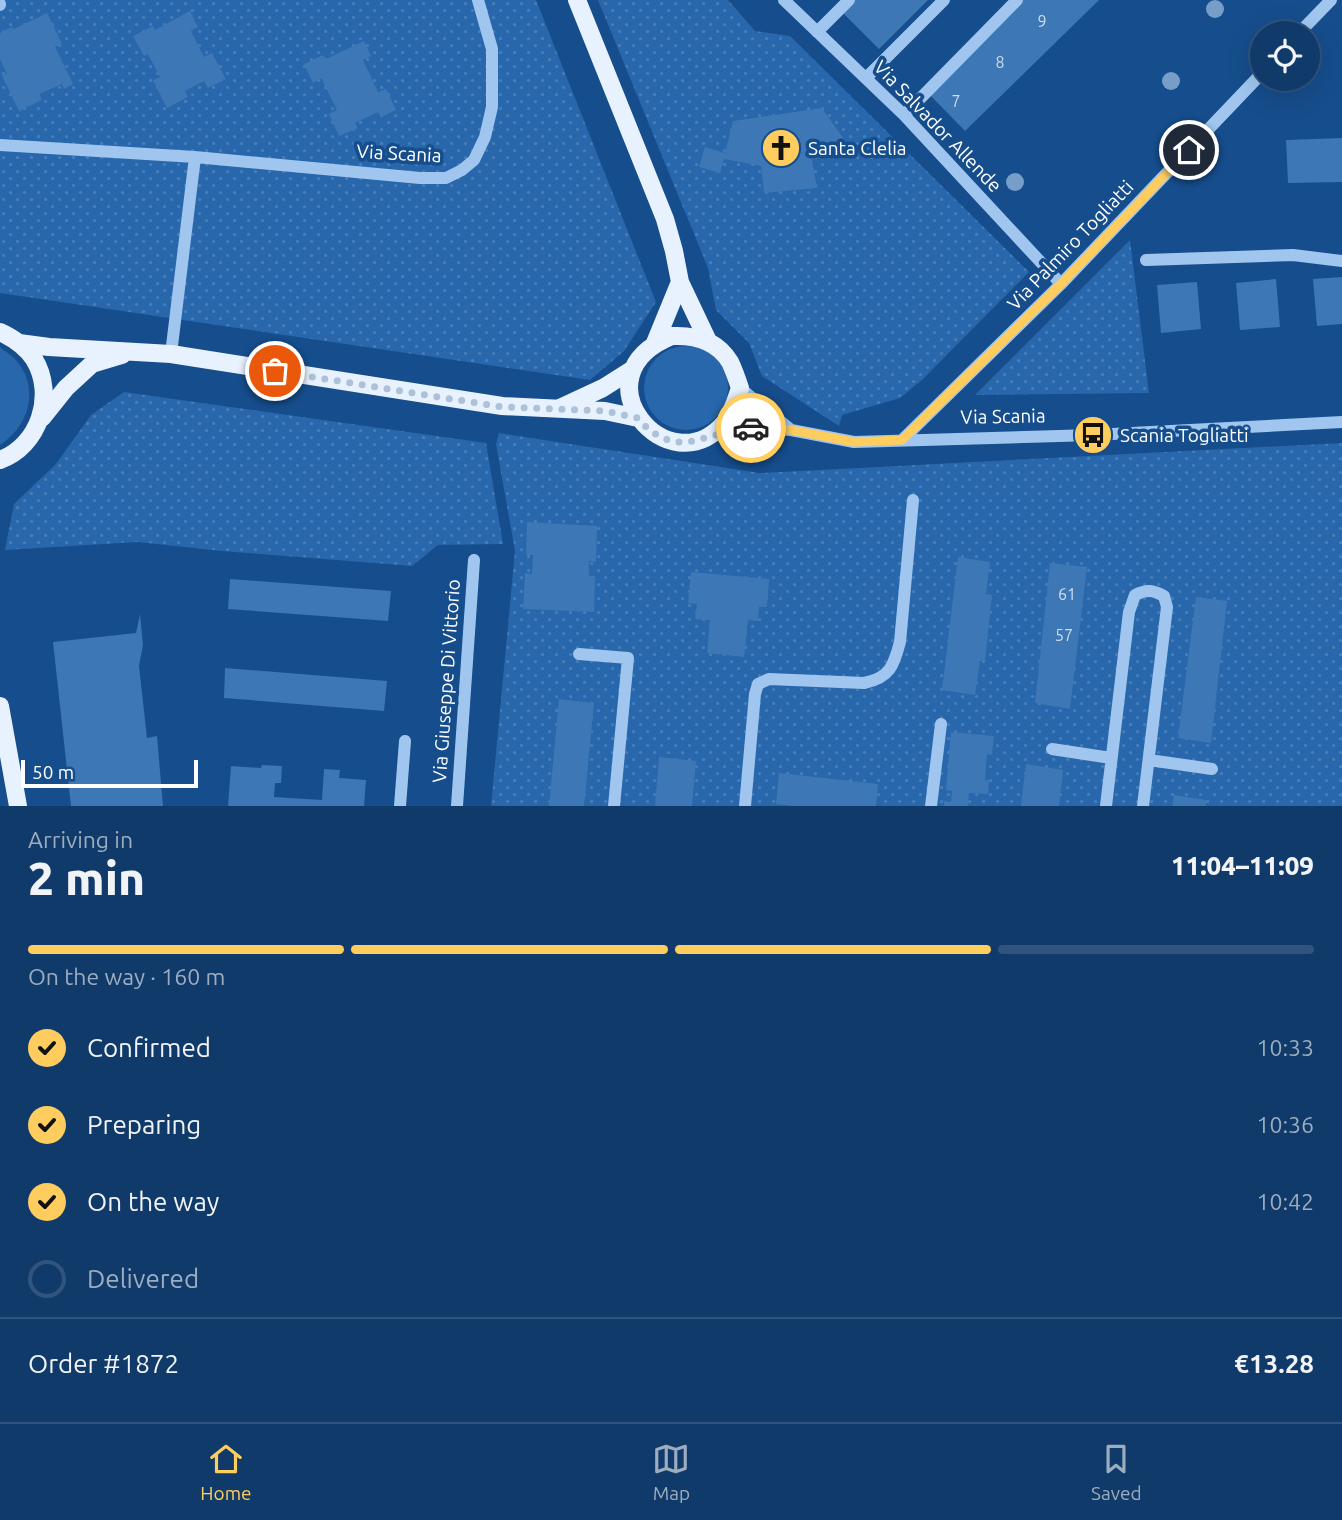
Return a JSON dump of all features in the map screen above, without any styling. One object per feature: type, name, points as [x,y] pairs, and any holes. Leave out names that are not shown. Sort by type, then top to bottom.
[{"type":"main road","name":"Via Scania","points":[[577,0],[665,219],[680,282],[708,341],[721,350],[730,362],[740,388]]},
{"type":"main road","name":"Via Scania","points":[[557,410],[603,388],[633,369],[642,354],[655,343],[680,282]]},
{"type":"main road","name":"Via Scania","points":[[0,332],[19,343],[33,359],[42,380],[44,402],[38,424]]},
{"type":"main road","points":[[655,343],[672,336],[691,336],[708,341]]},
{"type":"main road","name":"Via Scania","points":[[19,343],[172,354],[502,407],[605,411],[638,418],[648,429],[674,442],[703,439]]},
{"type":"main road","name":"Via Scania","points":[[2,462],[30,438],[66,388],[92,364],[135,351]]},
{"type":"main road","points":[[633,369],[629,385],[631,402],[638,418]]},
{"type":"main road","points":[[703,439],[727,420],[740,388]]},
{"type":"main road","points":[[0,706],[18,806]]},
{"type":"street","name":"Via Scania","points":[[0,145],[195,157],[420,178],[446,178],[474,160],[485,137],[492,107],[492,49],[478,0]]},
{"type":"street","name":"Via Salvador Allende","points":[[784,0],[904,115],[1061,284]]},
{"type":"street","points":[[817,32],[849,0]]},
{"type":"street","points":[[866,78],[944,0]]},
{"type":"street","points":[[904,115],[1017,0]]},
{"type":"street","points":[[1311,21],[1331,0]]},
{"type":"street","name":"Via Palmiro Togliatti","points":[[902,440],[1061,284],[1250,86]]},
{"type":"street","points":[[172,354],[195,157]]},
{"type":"street","points":[[1146,260],[1293,255],[1342,261]]},
{"type":"street","name":"Via Scania","points":[[740,388],[791,430]]},
{"type":"street","name":"Via Scania","points":[[703,439],[746,427],[791,430],[854,442],[1093,435],[1342,422]]},
{"type":"street","points":[[745,806],[754,694],[758,684],[769,679],[864,683],[885,676],[895,660],[900,642],[913,500]]},
{"type":"street","name":"Via Giuseppe Di Vittorio","points":[[457,806],[474,559]]},
{"type":"street","points":[[1106,806],[1129,612],[1135,595],[1145,590],[1164,596],[1167,607],[1143,806]]},
{"type":"street","points":[[579,654],[628,658],[614,806]]},
{"type":"street","points":[[931,806],[941,724]]},
{"type":"street","name":"Via Giuseppe Di Vittorio","points":[[400,806],[405,741]]},
{"type":"street","points":[[1052,749],[1111,758]]},
{"type":"street","points":[[1149,760],[1212,769]]},
{"type":"shaded area","points":[[0,0],[536,0],[656,302],[624,351],[590,380],[0,293]]},
{"type":"shaded area","points":[[598,0],[728,0],[755,31],[790,36],[1029,272],[922,380],[900,398],[842,415],[839,426],[762,376],[749,343],[716,310],[708,268]]},
{"type":"shaded area","points":[[1130,240],[1149,393],[975,395]]},
{"type":"shaded area","points":[[686,346],[709,353],[721,365],[728,388],[721,411],[709,423],[686,430],[663,423],[651,411],[644,388],[651,365],[663,353]]},
{"type":"shaded area","points":[[0,347],[14,358],[22,369],[29,393],[25,416],[19,427],[0,445]]},
{"type":"shaded area","points":[[124,392],[486,443],[503,544],[438,545],[412,566],[138,542],[5,550],[14,504],[56,464],[91,415]]},
{"type":"shaded area","points":[[499,433],[760,473],[1342,443],[1342,806],[491,806],[515,551],[496,444]]},
{"type":"building","points":[[854,0],[928,0],[879,49],[842,12]]},
{"type":"building","points":[[1023,0],[1099,0],[965,131],[928,93]]},
{"type":"building","points":[[190,11],[198,27],[191,31],[204,57],[212,53],[226,79],[208,88],[204,81],[185,91],[188,97],[167,108],[153,80],[160,77],[148,54],[144,56],[133,36],[153,26],[155,30]]},
{"type":"building","points":[[47,13],[62,44],[55,47],[73,84],[64,89],[62,84],[39,94],[42,100],[19,111],[2,76],[7,74],[0,59],[0,33]]},
{"type":"building","points":[[364,41],[371,56],[363,60],[378,92],[386,89],[396,110],[381,117],[378,112],[355,123],[358,128],[339,136],[329,114],[337,110],[321,78],[313,83],[304,64],[323,55],[326,59]]},
{"type":"building","name":"Santa Clelia","points":[[822,108],[846,142],[812,160],[817,188],[764,193],[761,166],[724,159],[720,173],[699,167],[705,147],[725,153],[733,121]]},
{"type":"building","points":[[1342,138],[1342,182],[1288,183],[1286,140]]},
{"type":"building","points":[[1342,277],[1342,324],[1317,326],[1313,279]]},
{"type":"building","points":[[1276,279],[1280,327],[1240,330],[1236,283]]},
{"type":"building","points":[[1197,282],[1201,329],[1161,333],[1157,285]]},
{"type":"building","points":[[527,522],[597,526],[596,562],[589,561],[589,576],[595,576],[594,612],[523,609],[525,573],[532,574],[533,555],[526,555]]},
{"type":"building","points":[[958,557],[990,562],[986,594],[992,595],[985,661],[980,661],[975,695],[942,690]]},
{"type":"building","points":[[1050,563],[1087,567],[1070,709],[1035,703]]},
{"type":"building","points":[[691,572],[769,579],[767,607],[759,607],[758,621],[748,620],[744,657],[707,653],[710,620],[695,619],[697,604],[688,603]]},
{"type":"building","points":[[230,579],[391,591],[388,621],[228,609]]},
{"type":"building","points":[[1196,597],[1227,601],[1211,743],[1178,738]]},
{"type":"building","points":[[140,614],[143,645],[139,666],[147,738],[157,736],[163,806],[71,806],[53,642],[136,633]]},
{"type":"building","points":[[225,668],[387,681],[384,711],[224,698]]},
{"type":"building","points":[[559,699],[594,703],[584,806],[549,806]]},
{"type":"building","points":[[951,732],[994,736],[992,755],[987,754],[985,780],[989,780],[988,794],[969,793],[968,806],[944,806],[944,801],[951,802],[952,791],[946,790]]},
{"type":"building","points":[[659,757],[696,761],[692,806],[655,806]]},
{"type":"building","points":[[1026,764],[1063,770],[1059,806],[1021,806]]},
{"type":"building","points":[[262,765],[282,766],[281,783],[275,783],[274,797],[322,800],[324,769],[340,770],[339,778],[366,780],[364,806],[228,806],[231,766],[261,768]]},
{"type":"building","points":[[779,773],[878,784],[876,806],[776,804]]},
{"type":"building","points":[[1174,795],[1206,800],[1206,806],[1172,806]]},
{"type":"way so far","points":[[275,371],[502,407],[605,411],[638,418],[648,429],[674,442],[689,442],[751,428]]},
{"type":"place","name":"Santa Clelia","points":[[781,148]]},
{"type":"place","name":"Scania Togliatti","points":[[1093,435]]},
{"type":"route","points":[[751,428],[791,430],[854,442],[902,440],[1061,284],[1189,150]]}]
